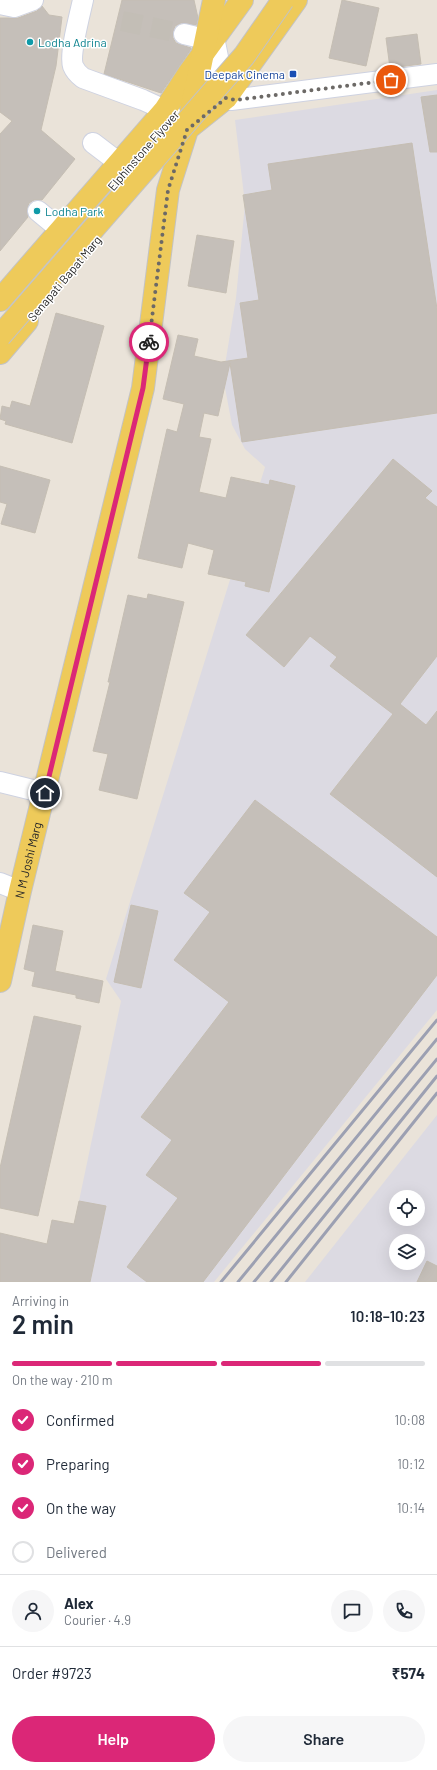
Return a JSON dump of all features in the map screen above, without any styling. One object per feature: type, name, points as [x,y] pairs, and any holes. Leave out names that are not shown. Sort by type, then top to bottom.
[{"type":"main road","points":[[0,300],[165,110],[189,73],[201,42],[214,0]]},
{"type":"main road","points":[[201,42],[242,0]]},
{"type":"main road","name":"Elphinstone Flyover","points":[[0,315],[234,46],[266,0]]},
{"type":"main road","name":"Elphinstone Flyover","points":[[0,336],[244,56],[283,0]]},
{"type":"main road","name":"Senapati Bapat Marg","points":[[0,353],[147,180],[187,130],[226,98],[296,0]]},
{"type":"main road","name":"N M Joshi Marg","points":[[0,981],[20,891],[143,388],[168,190],[187,130],[201,42]]},
{"type":"main road","points":[[120,161],[147,180],[155,178],[160,179],[164,182],[168,190]]},
{"type":"street","points":[[0,4],[14,7],[33,0]]},
{"type":"street","points":[[83,0],[72,56],[73,66],[77,73],[83,78],[143,100],[165,110],[187,130]]},
{"type":"street","points":[[201,42],[226,98],[236,100],[437,74]]},
{"type":"street","points":[[93,143],[120,161]]},
{"type":"street","points":[[35,215],[58,234]]},
{"type":"street","points":[[0,782],[45,793]]},
{"type":"street","points":[[0,883],[20,891]]},
{"type":"shaded area","points":[[437,90],[437,1010],[214,1282],[62,1282],[121,1001],[106,979],[265,467],[245,449],[232,425],[223,377],[236,298],[245,204],[235,120]]},
{"type":"shaded area","points":[[437,1115],[437,1282],[305,1282]]},
{"type":"building","points":[[122,0],[194,0],[198,18],[196,25],[181,23],[175,26],[173,32],[173,38],[176,43],[191,49],[161,93],[104,74]]},
{"type":"building","points":[[342,0],[379,8],[366,66],[329,58]]},
{"type":"building","points":[[42,6],[49,15],[62,17],[56,66],[41,130],[75,159],[42,200],[34,200],[29,203],[27,209],[28,217],[0,251],[0,134],[12,121],[0,112],[0,18],[18,18],[37,11]]},
{"type":"building","points":[[417,34],[421,64],[390,68],[386,38]]},
{"type":"building","points":[[437,95],[437,152],[430,152],[421,97]]},
{"type":"building","points":[[412,143],[437,309],[437,413],[242,442],[230,363],[218,416],[204,413],[199,437],[211,439],[199,492],[226,498],[231,477],[269,485],[270,480],[295,486],[269,592],[245,586],[246,582],[208,574],[214,550],[188,543],[182,568],[138,558],[167,429],[177,432],[184,404],[163,399],[178,335],[198,339],[194,356],[221,362],[248,358],[240,303],[259,300],[243,195],[272,190],[268,164]]},
{"type":"building","points":[[197,235],[234,241],[226,293],[188,286]]},
{"type":"building","points":[[56,313],[104,326],[72,443],[5,424],[6,421],[0,419],[2,406],[10,408],[12,401],[30,406]]},
{"type":"building","points":[[393,459],[432,491],[425,498],[437,507],[437,656],[400,704],[426,725],[437,711],[437,877],[330,794],[393,714],[330,666],[337,657],[310,636],[284,667],[246,635]]},
{"type":"building","points":[[0,466],[50,480],[35,533],[1,524],[7,504],[0,502]]},
{"type":"building","points":[[148,594],[184,602],[137,799],[99,790],[108,754],[93,751],[110,682],[108,682],[128,595],[147,599]]},
{"type":"building","points":[[255,800],[437,937],[437,975],[203,1282],[147,1282],[127,1267],[178,1198],[146,1175],[172,1140],[141,1117],[229,1002],[174,960],[210,912],[184,893]]},
{"type":"building","points":[[131,905],[158,911],[141,988],[114,982]]},
{"type":"building","points":[[33,925],[63,931],[55,971],[103,981],[99,1003],[76,998],[76,995],[32,986],[35,972],[24,969]]},
{"type":"building","points":[[34,1016],[81,1026],[38,1216],[0,1208],[0,1168]]},
{"type":"building","points":[[79,1201],[106,1206],[90,1282],[0,1282],[0,1233],[47,1244],[52,1220],[74,1224]]},
{"type":"building","points":[[427,1261],[437,1266],[437,1282],[417,1282],[423,1270],[425,1270]]},
{"type":"tunnel","points":[[122,21],[184,34]]},
{"type":"railway","points":[[221,1282],[437,1020]]},
{"type":"railway","points":[[238,1282],[437,1039]]},
{"type":"railway","points":[[254,1282],[437,1059]]},
{"type":"railway","points":[[271,1282],[437,1076]]},
{"type":"railway","points":[[286,1282],[437,1093]]},
{"type":"way so far","points":[[149,342],[168,190],[187,130],[226,98],[236,100],[391,80]]},
{"type":"place","name":"Lodha Adrina","points":[[30,42]]},
{"type":"place","name":"Deepak Cinema","points":[[293,74]]},
{"type":"place","name":"Lodha Park","points":[[37,211]]},
{"type":"route","points":[[45,793],[143,388],[149,342]]}]
